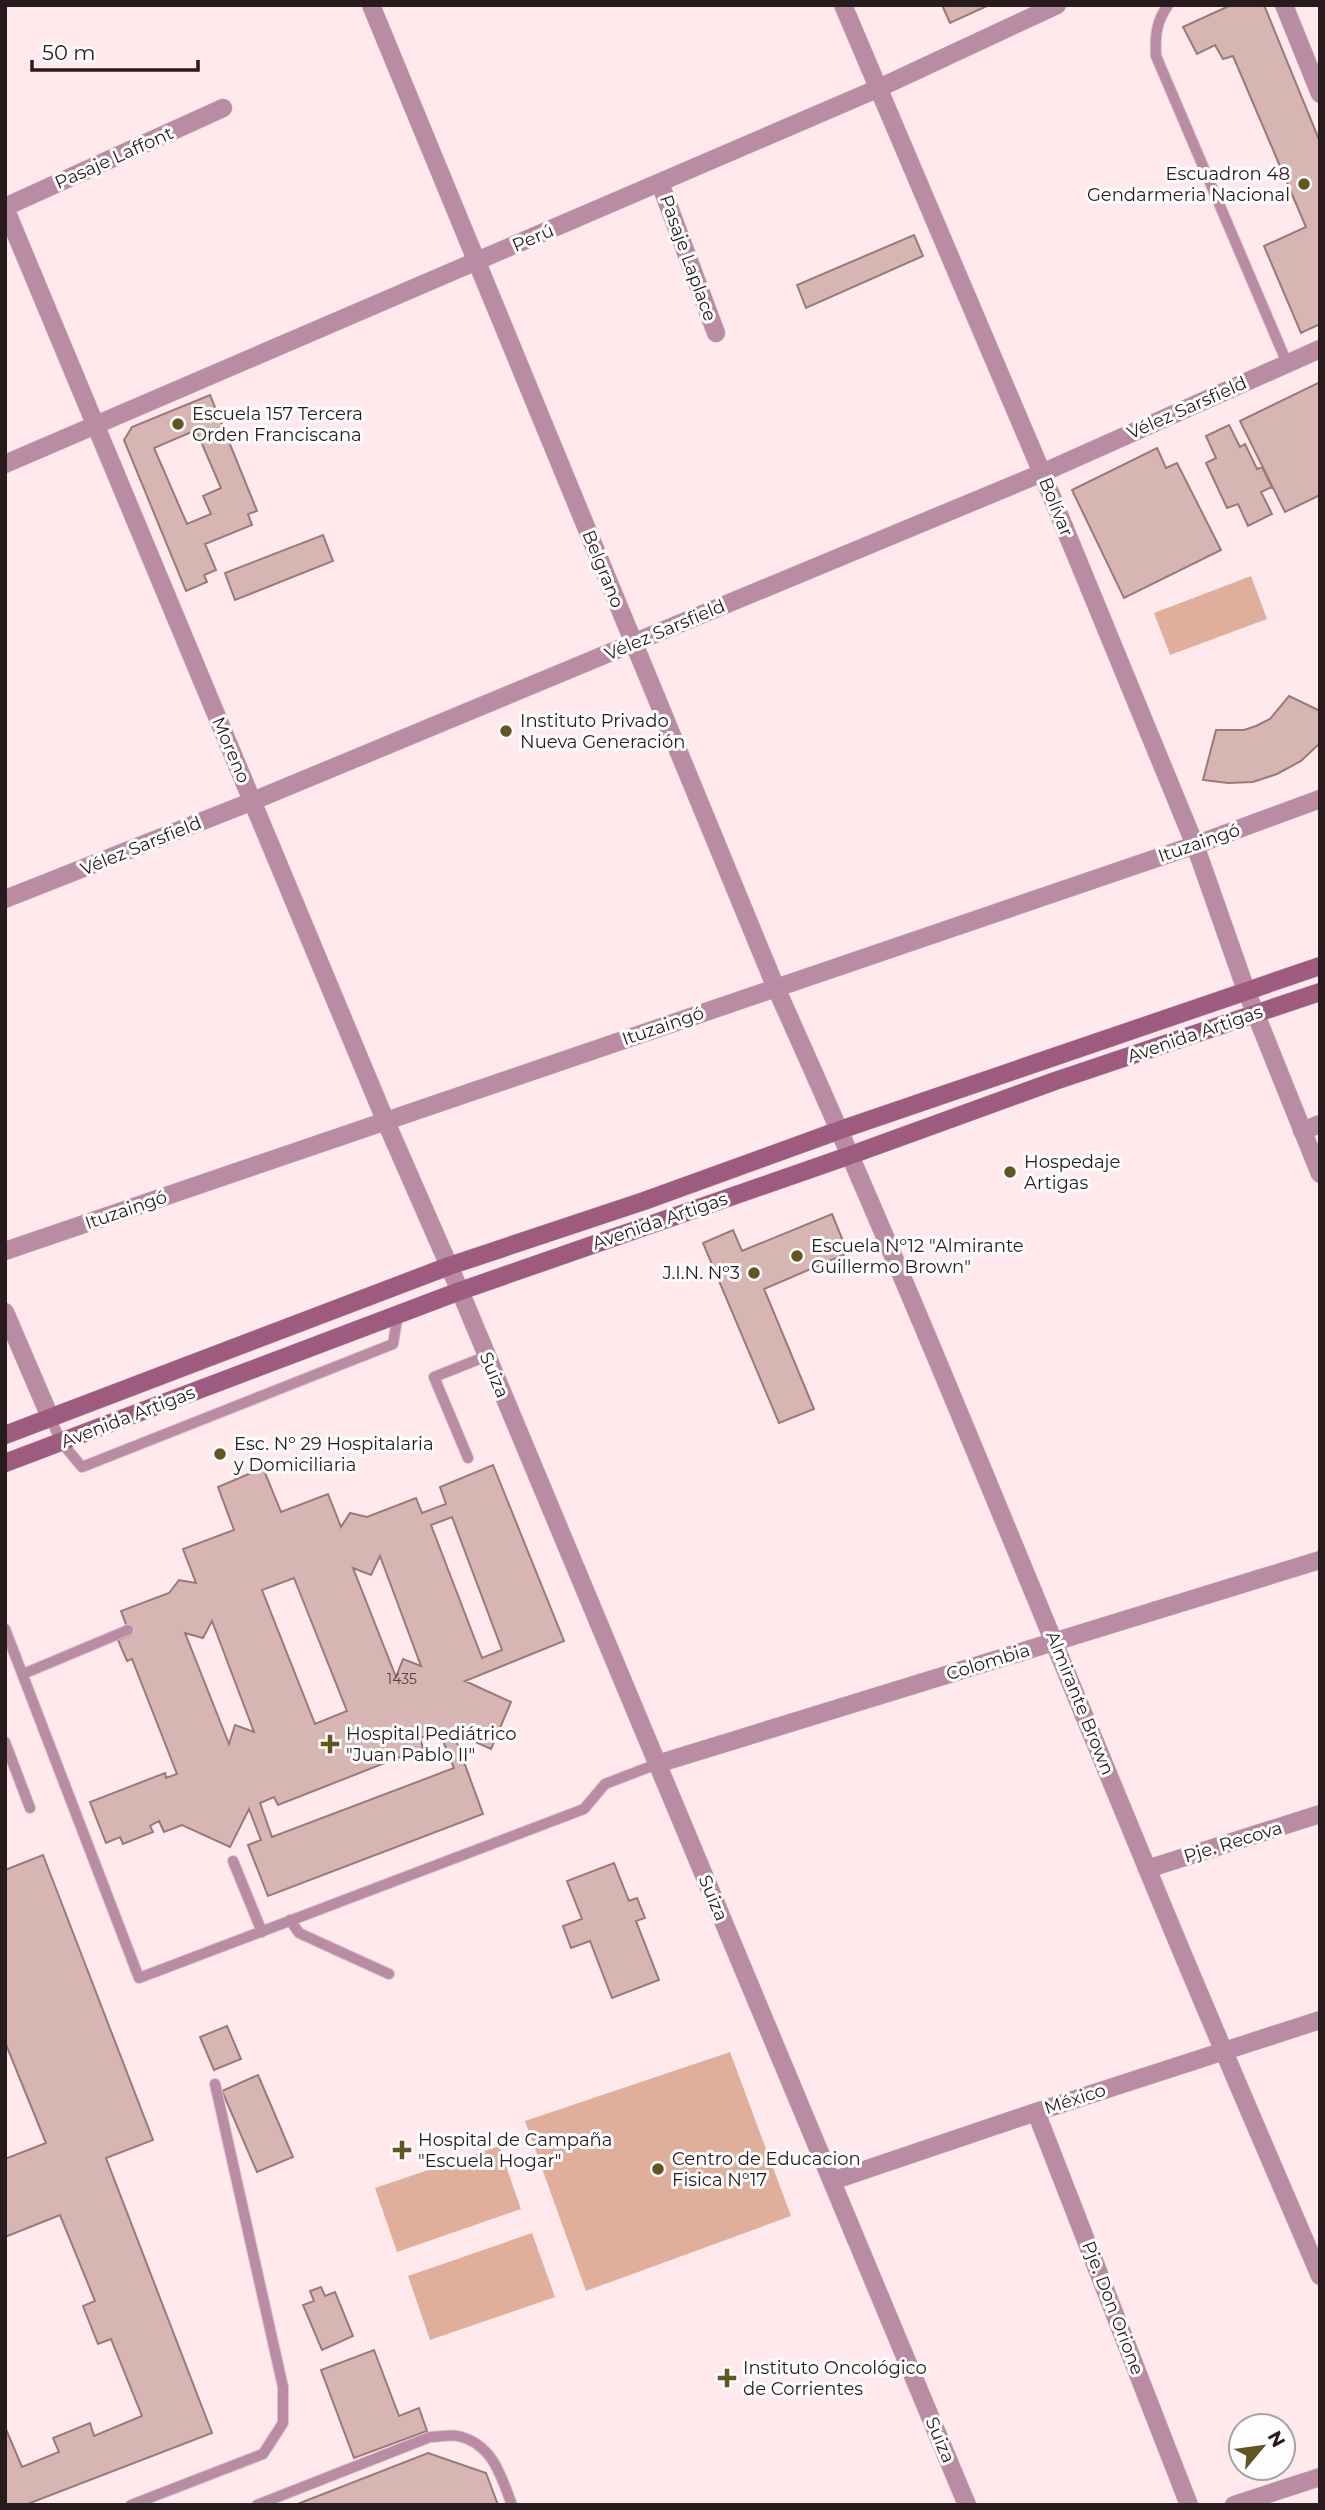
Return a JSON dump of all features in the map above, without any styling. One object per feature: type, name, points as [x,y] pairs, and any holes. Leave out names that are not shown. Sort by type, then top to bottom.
[{"type":"main road","name":"Avenida Artigas","points":[[5,1435],[449,1266],[1320,966]]},
{"type":"main road","name":"Avenida Artigas","points":[[5,1463],[460,1291],[851,1156],[1055,1081],[1320,992]]},
{"type":"street","name":"Belgrano","points":[[371,5],[776,988],[840,1130]]},
{"type":"street","name":"Bolívar","points":[[843,5],[1042,473],[1195,845],[1246,990],[1311,1128],[1320,1174]]},
{"type":"street","name":"Perú","points":[[5,464],[879,88],[1057,5]]},
{"type":"street","points":[[1284,5],[1320,94]]},
{"type":"street","name":"Pasaje Laffont","points":[[5,208],[223,108]]},
{"type":"street","name":"Pasaje Laplace","points":[[660,183],[716,333]]},
{"type":"street","name":"Moreno","points":[[5,208],[386,1122],[460,1291]]},
{"type":"street","name":"Vélez Sarsfield","points":[[5,900],[253,801],[1042,473],[1320,349]]},
{"type":"street","name":"Ituzaingó","points":[[5,1251],[1195,845],[1320,799]]},
{"type":"street","name":"Almirante Brown","points":[[840,1130],[1055,1641],[1147,1869],[1320,2276]]},
{"type":"street","name":"Suiza","points":[[460,1291],[967,2505]]},
{"type":"street","points":[[5,1312],[50,1418]]},
{"type":"street","name":"Colombia","points":[[657,1764],[1320,1560]]},
{"type":"street","name":"Pje. Recova","points":[[1147,1869],[1320,1814]]},
{"type":"street","name":"México","points":[[832,2181],[1320,2020]]},
{"type":"street","name":"Pje. Don Orione","points":[[1036,2112],[1189,2505]]},
{"type":"street","points":[[1234,2505],[1320,2477]]},
{"type":"lane","points":[[1168,5],[1160,17],[1155,34],[1156,56],[1287,363]]},
{"type":"lane","points":[[50,1418],[61,1442],[82,1466],[394,1344],[398,1314]]},
{"type":"lane","points":[[468,1458],[434,1377],[486,1356]]},
{"type":"lane","points":[[5,1629],[139,1978],[584,1809],[605,1784],[657,1764]]},
{"type":"lane","points":[[23,1674],[128,1630]]},
{"type":"lane","points":[[5,1742],[30,1808]]},
{"type":"lane","points":[[233,1861],[262,1932]]},
{"type":"lane","points":[[290,1920],[299,1933],[389,1973]]},
{"type":"lane","points":[[131,2505],[263,2454],[283,2423],[284,2387],[215,2084]]},
{"type":"lane","points":[[257,2505],[430,2437],[457,2436],[479,2445],[495,2461],[512,2505]]},
{"type":"shaded area","points":[[1251,576],[1267,619],[1170,655],[1154,613]]},
{"type":"shaded area","name":"Centro de Educacion Fisica Nº17","points":[[730,2052],[791,2216],[586,2291],[525,2121]]},
{"type":"shaded area","points":[[499,2146],[521,2209],[397,2252],[375,2188]]},
{"type":"shaded area","points":[[532,2233],[555,2297],[430,2340],[408,2276]]},
{"type":"building","points":[[942,5],[989,5],[950,23]]},
{"type":"building","name":"Escuadron 48 Gendarmeria Nacional","points":[[1231,5],[1264,5],[1320,142],[1320,324],[1301,333],[1264,246],[1306,227],[1233,56],[1223,59],[1215,45],[1197,54],[1183,27]]},
{"type":"building","points":[[914,235],[923,256],[806,308],[797,285]]},
{"type":"building","points":[[1320,382],[1320,495],[1285,512],[1240,421]]},
{"type":"building","points":[[210,395],[257,511],[248,514],[252,525],[205,544],[216,570],[204,575],[207,582],[186,591],[124,440],[132,427]],"holes":[[[196,430],[221,488],[203,496],[211,514],[187,524],[154,448]]]},
{"type":"building","points":[[1229,425],[1240,447],[1245,444],[1257,469],[1262,467],[1272,487],[1261,492],[1272,514],[1248,526],[1238,504],[1227,508],[1206,463],[1216,458],[1206,436]]},
{"type":"building","points":[[1157,448],[1166,468],[1177,463],[1221,550],[1124,598],[1072,490]]},
{"type":"building","points":[[323,535],[333,561],[235,600],[225,573]]},
{"type":"building","points":[[1289,696],[1320,711],[1320,743],[1301,761],[1277,774],[1253,782],[1203,780],[1216,730],[1244,730],[1256,726],[1270,719]]},
{"type":"building","points":[[832,1214],[848,1253],[764,1289],[814,1409],[779,1423],[703,1243],[733,1230],[742,1251]]},
{"type":"building","name":"Hospital Pediátrico \"Juan Pablo II\"","points":[[493,1465],[564,1641],[465,1681],[511,1702],[491,1749],[453,1732],[483,1814],[268,1896],[248,1845],[261,1840],[249,1809],[230,1847],[182,1825],[164,1832],[159,1821],[150,1826],[153,1832],[123,1844],[120,1837],[106,1843],[90,1802],[165,1773],[166,1778],[177,1774],[132,1659],[127,1661],[118,1640],[130,1635],[121,1611],[169,1593],[179,1580],[196,1583],[183,1549],[234,1530],[218,1487],[263,1468],[281,1512],[328,1494],[341,1527],[350,1513],[367,1517],[416,1498],[422,1513],[446,1504],[440,1487]],"holes":[[[452,1517],[502,1650],[482,1658],[431,1525]],[[380,1556],[421,1666],[403,1659],[396,1677],[353,1568],[371,1575]],[[294,1578],[347,1711],[315,1724],[262,1590]],[[212,1621],[254,1732],[235,1725],[229,1744],[185,1633],[203,1638]],[[439,1731],[454,1768],[272,1837],[260,1803],[274,1797],[278,1805],[423,1748],[420,1738]]]},
{"type":"building","points":[[43,1855],[153,2140],[106,2158],[212,2433],[25,2505],[5,2505],[5,2427],[22,2467],[59,2452],[53,2438],[90,2423],[94,2436],[142,2416],[111,2339],[98,2344],[83,2306],[95,2301],[60,2215],[5,2237],[5,2159],[46,2143],[5,2042],[5,1870]]},
{"type":"building","points":[[614,1863],[629,1901],[637,1898],[645,1918],[636,1921],[659,1980],[612,1998],[590,1941],[571,1948],[563,1926],[582,1919],[567,1881]]},
{"type":"building","points":[[227,2026],[241,2059],[214,2070],[200,2037]]},
{"type":"building","points":[[258,2075],[293,2157],[257,2172],[222,2091]]},
{"type":"building","points":[[321,2287],[325,2296],[335,2292],[353,2336],[322,2350],[303,2305],[314,2301],[310,2291]]},
{"type":"building","points":[[374,2350],[399,2416],[419,2408],[427,2431],[354,2458],[321,2370]]},
{"type":"building","points":[[428,2453],[486,2473],[498,2505],[295,2505]]},
{"type":"place","name":"Escuadron 48 Gendarmeria Nacional","points":[[1304,184]]},
{"type":"place","name":"Escuela 157 Tercera Orden Franciscana","points":[[178,424]]},
{"type":"place","name":"Instituto Privado Nueva Generación","points":[[506,731]]},
{"type":"place","name":"Hospedaje Artigas","points":[[1010,1172]]},
{"type":"place","name":"Escuela Nº12 \"Almirante Guillermo Brown\"","points":[[797,1256]]},
{"type":"place","name":"J.I.N. Nº3","points":[[754,1273]]},
{"type":"place","name":"Esc. Nº 29 Hospitalaria y Domiciliaria","points":[[220,1454]]},
{"type":"place","name":"Hospital Pediátrico \"Juan Pablo II\"","points":[[330,1744]]},
{"type":"place","name":"Hospital de Campaña \"Escuela Hogar\"","points":[[402,2150]]},
{"type":"place","name":"Centro de Educacion Fisica Nº17","points":[[658,2169]]},
{"type":"place","name":"Instituto Oncológico de Corrientes","points":[[727,2378]]}]
